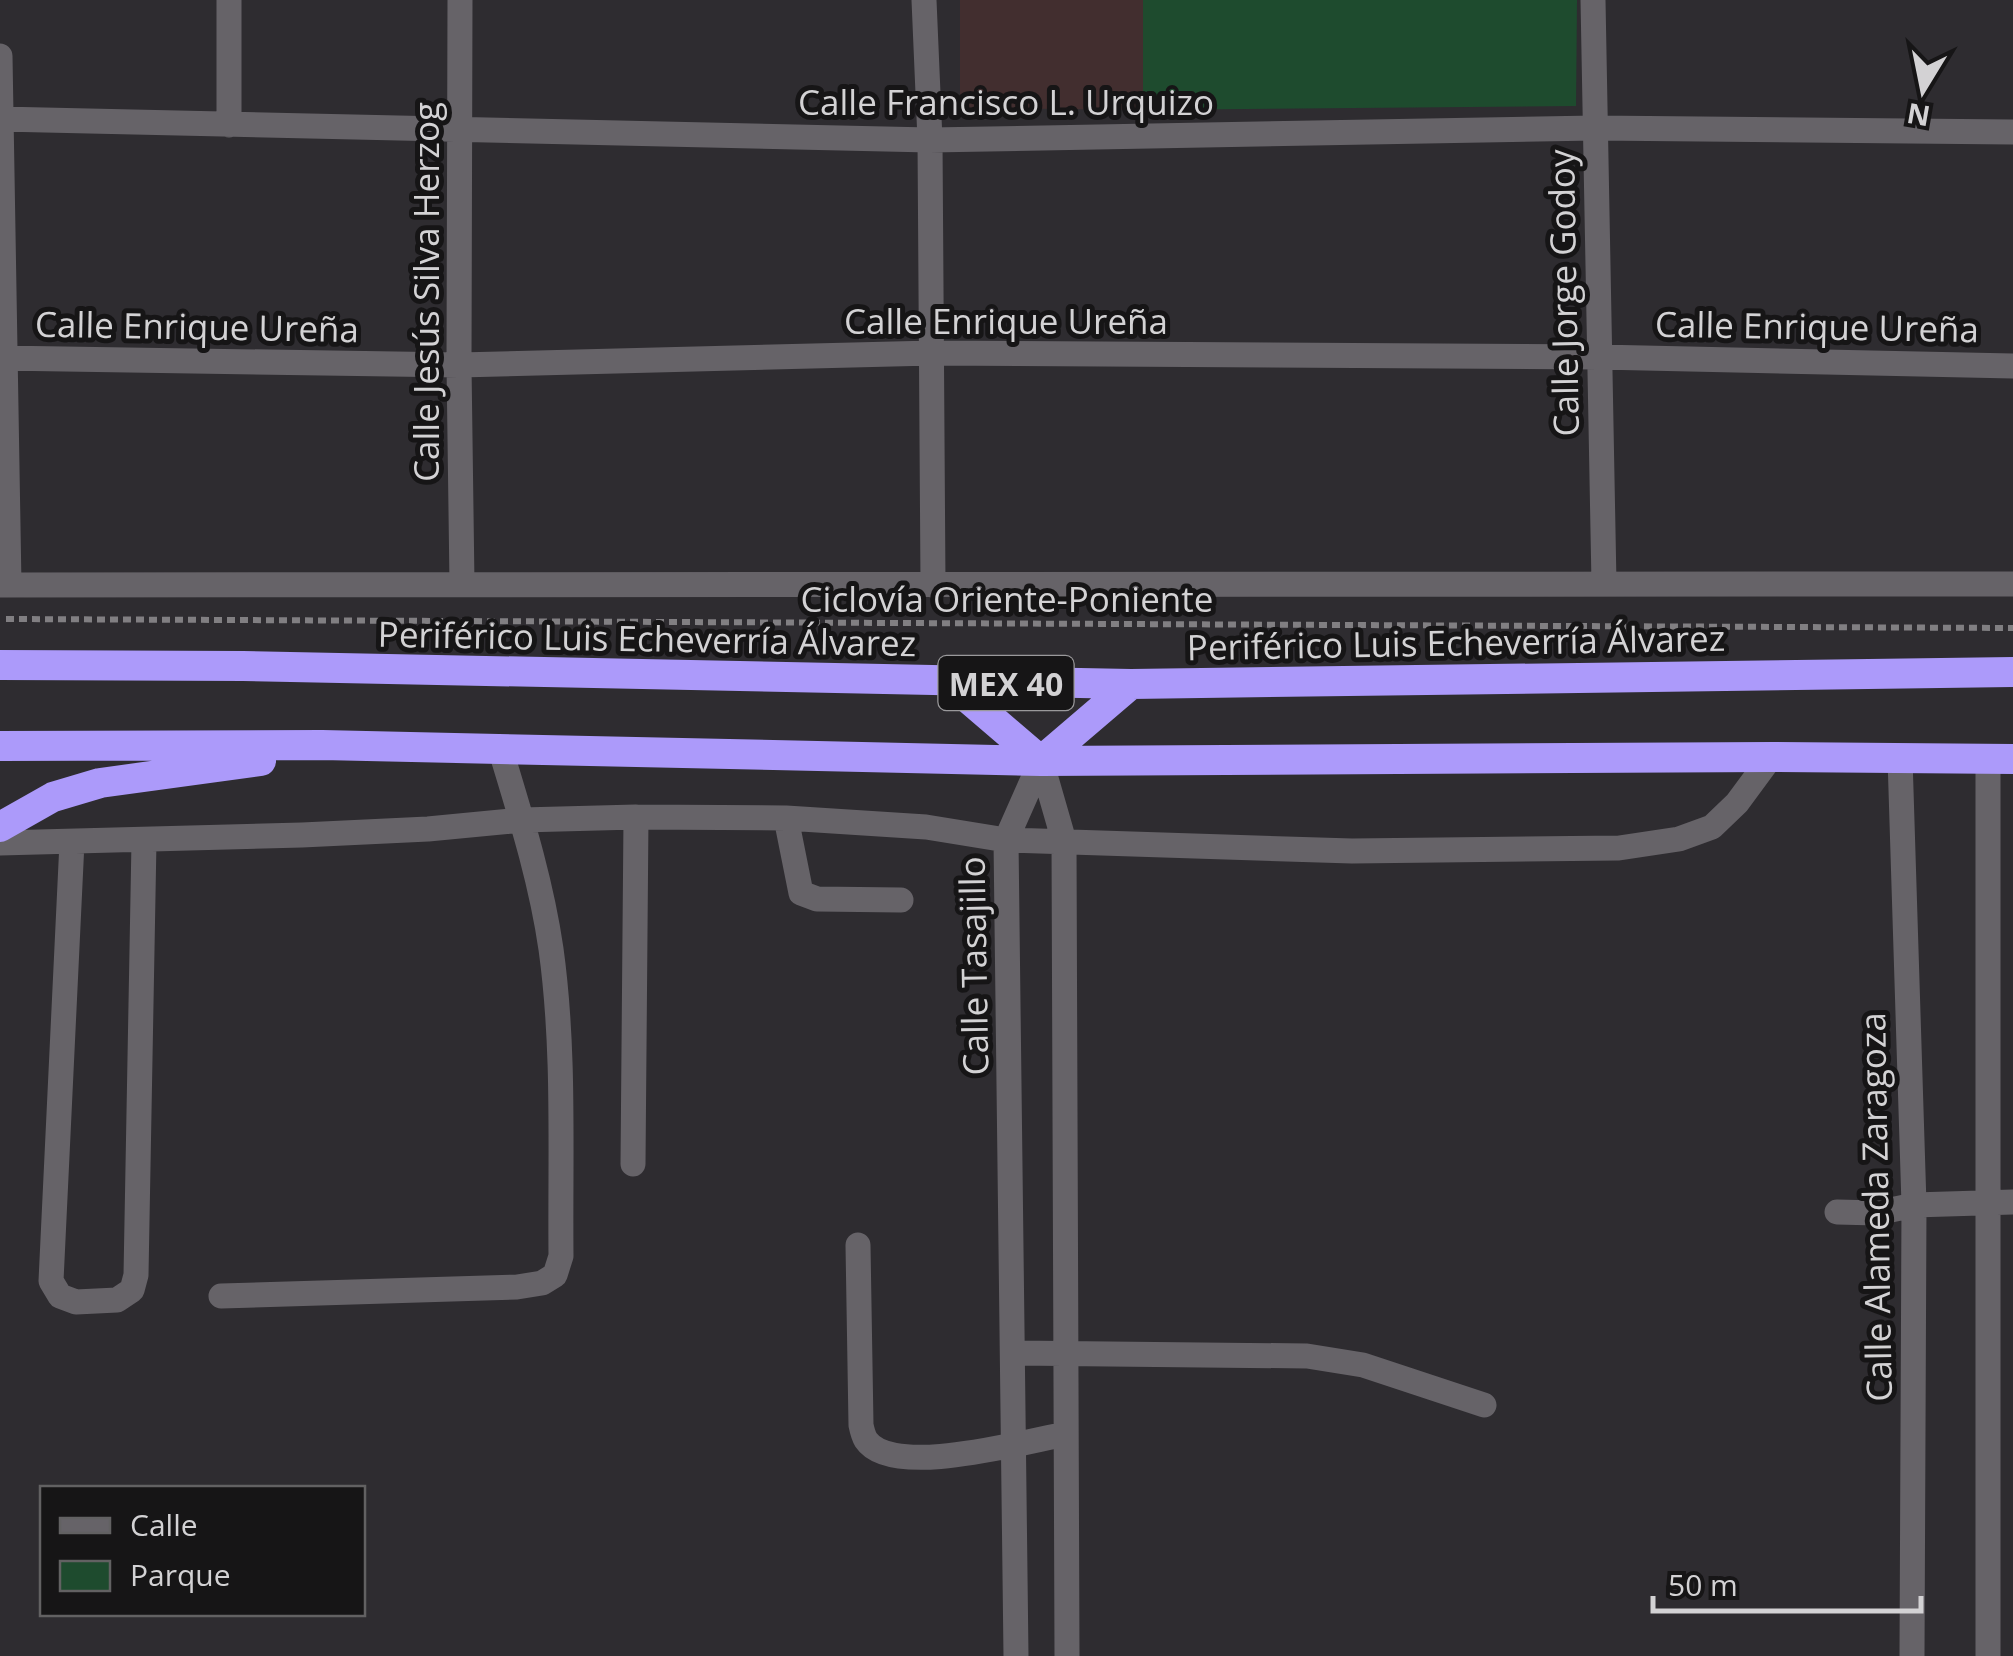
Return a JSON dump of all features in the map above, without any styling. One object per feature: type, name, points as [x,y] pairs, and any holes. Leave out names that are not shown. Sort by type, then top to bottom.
[{"type":"highway","name":"Periférico Luis Echeverría Álvarez","points":[[0,665],[262,666],[1131,684],[2013,672]]},
{"type":"highway","points":[[949,682],[1041,761],[1131,684]]},
{"type":"highway","points":[[0,826],[53,798],[100,783],[265,760],[322,744]]},
{"type":"highway","name":"MEX 40","points":[[0,746],[322,744],[1041,761],[2001,759]]},
{"type":"street","points":[[229,0],[229,125]]},
{"type":"street","name":"Calle Jesús Silva Herzog","points":[[460,0],[462,584]]},
{"type":"street","points":[[924,0],[930,140],[933,585]]},
{"type":"street","name":"Calle Jorge Godoy","points":[[1593,0],[1604,584]]},
{"type":"street","points":[[0,56],[4,585],[2013,584]]},
{"type":"street","name":"Calle Francisco L. Urquizo","points":[[0,120],[930,140],[1595,128],[2013,132]]},
{"type":"street","name":"Calle Enrique Ureña","points":[[2,358],[459,364],[933,354],[1599,356],[2013,366]]},
{"type":"street","points":[[221,1296],[517,1287],[542,1283],[555,1275],[562,1256],[558,1020],[551,948],[522,820],[500,748]]},
{"type":"street","points":[[0,843],[428,829],[522,820],[786,818],[926,828],[1006,840],[1352,851],[1619,848],[1679,839],[1712,826],[1737,802],[1772,757]]},
{"type":"street","name":"Calle Alameda Zaragoza","points":[[1900,758],[1914,1205],[1912,1656]]},
{"type":"street","points":[[1988,1656],[2002,1202],[2001,759]]},
{"type":"street","points":[[1041,761],[1064,841],[1067,1656]]},
{"type":"street","name":"Calle Tasajillo","points":[[1016,1656],[1006,840],[1041,761]]},
{"type":"street","points":[[633,1164],[636,818]]},
{"type":"street","points":[[786,818],[802,893],[817,900],[900,900]]},
{"type":"street","points":[[72,842],[51,1281],[60,1296],[76,1302],[117,1300],[132,1290],[136,1275],[144,841]]},
{"type":"street","points":[[1838,1212],[1877,1213],[1914,1205],[2002,1202]]},
{"type":"street","points":[[858,1245],[861,1425],[866,1441],[882,1452],[916,1458],[1066,1434]]},
{"type":"street","points":[[1013,1352],[1306,1356],[1363,1365],[1484,1405]]},
{"type":"path","name":"Ciclovía Oriente-Poniente","points":[[0,619],[2013,628]]},
{"type":"shaded area","points":[[960,0],[1143,0],[1143,110],[960,108]]},
{"type":"green space","points":[[1143,0],[1577,0],[1576,106],[1143,110]]}]
